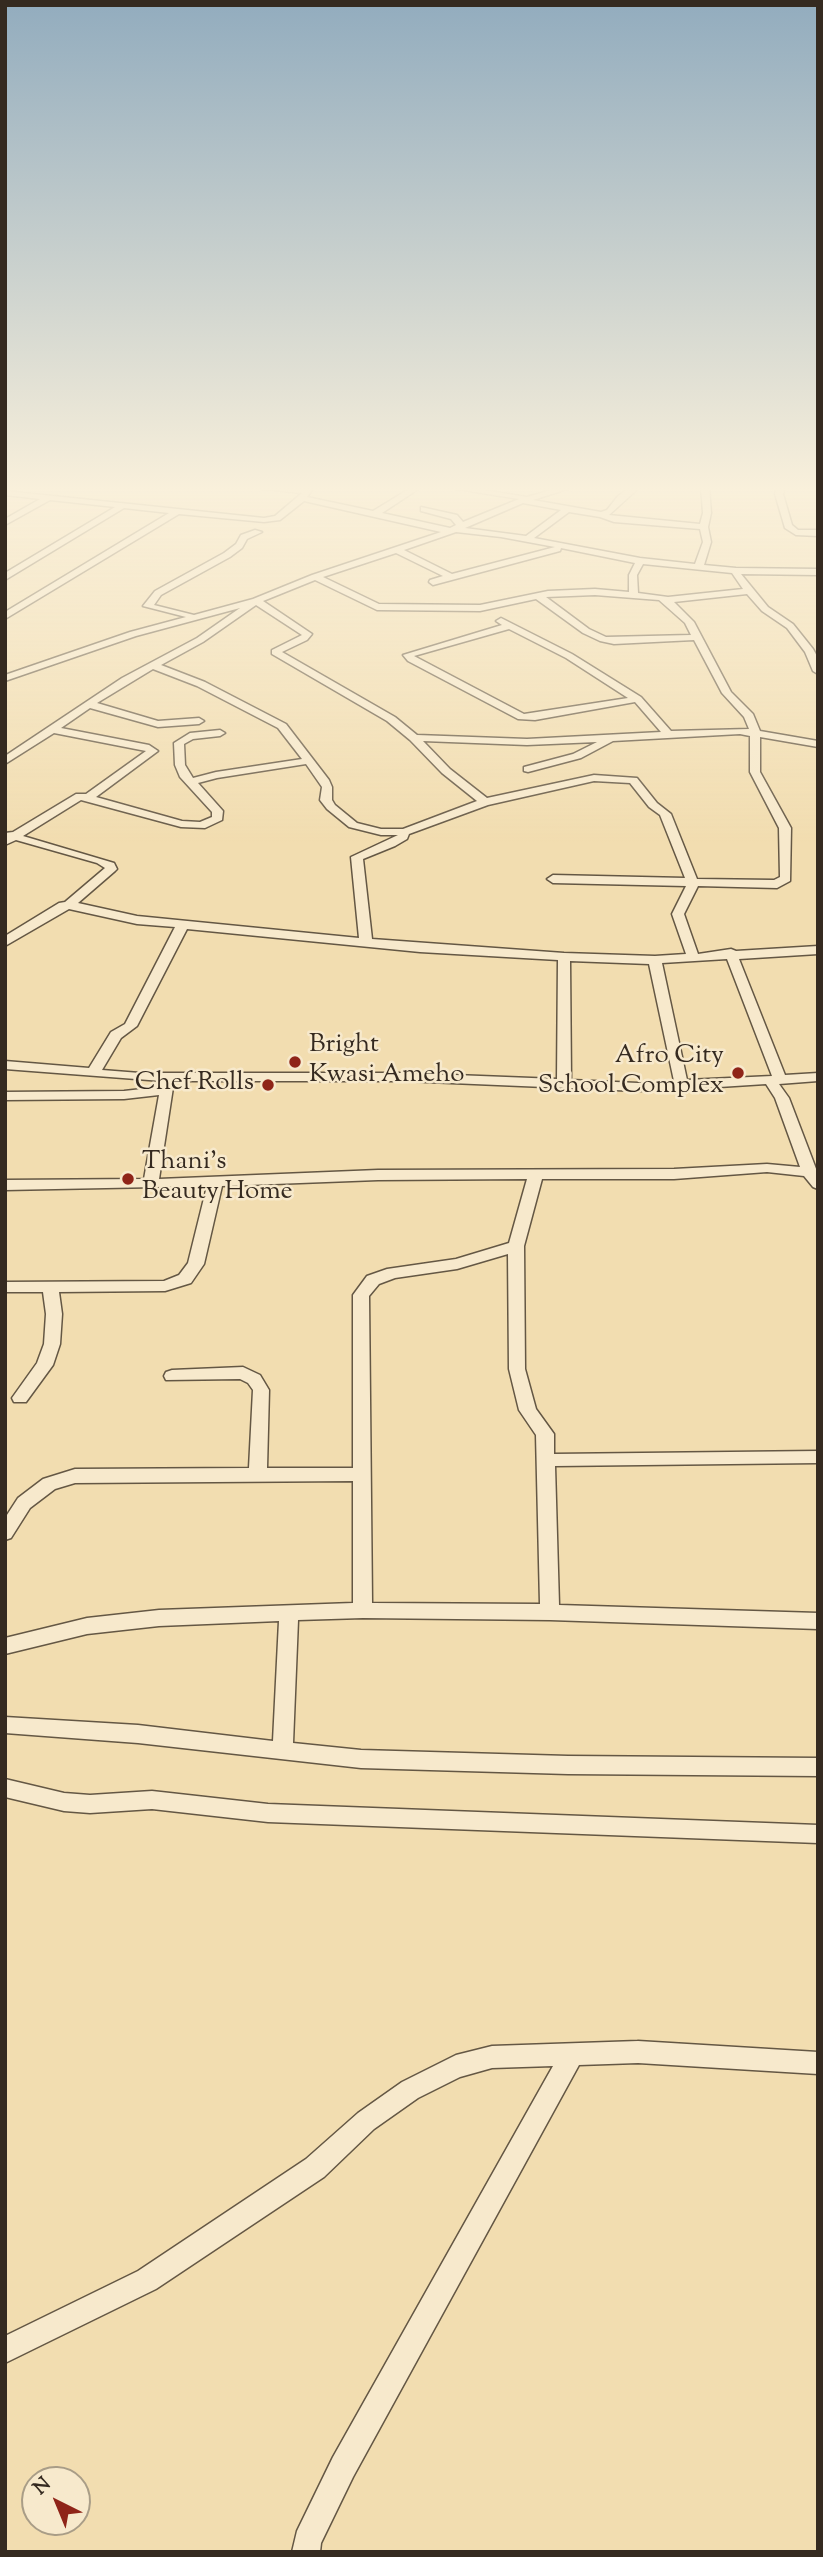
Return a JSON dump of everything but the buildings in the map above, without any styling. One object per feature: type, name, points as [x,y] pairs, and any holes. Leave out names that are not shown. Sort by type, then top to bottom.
[{"type":"street","points":[[5,616],[23,605]]},
{"type":"street","points":[[149,605],[194,616]]},
{"type":"street","points":[[5,678],[133,634],[238,605]]},
{"type":"street","points":[[5,761],[88,704],[152,665],[200,640],[250,605]]},
{"type":"street","points":[[262,605],[307,635],[275,652],[391,719],[485,802]]},
{"type":"street","points":[[374,605],[480,608],[493,605]]},
{"type":"street","points":[[550,605],[603,639],[614,641],[698,637]]},
{"type":"street","points":[[552,879],[777,884],[786,878],[785,828],[755,772],[755,732],[749,716],[722,686],[689,622],[672,605]]},
{"type":"street","points":[[762,605],[790,626],[810,651],[818,671]]},
{"type":"street","points":[[480,608],[508,626],[569,656],[637,699],[668,734]]},
{"type":"street","points":[[508,626],[408,655],[522,717],[637,699]]},
{"type":"street","points":[[152,665],[201,684],[282,726],[327,787],[326,800],[343,819],[353,825],[381,832],[404,832],[485,802],[594,778],[633,780],[653,805],[665,814],[693,883]]},
{"type":"street","points":[[88,704],[158,724],[198,721]]},
{"type":"street","points":[[51,729],[153,751],[89,797]]},
{"type":"street","points":[[414,738],[527,742],[755,732],[818,744]]},
{"type":"street","points":[[8,837],[76,797],[89,797],[181,824],[201,826],[218,818],[217,811],[180,765],[179,743],[190,736],[220,733]]},
{"type":"street","points":[[528,769],[577,756],[612,737]]},
{"type":"street","points":[[191,782],[216,775],[307,761]]},
{"type":"street","points":[[366,943],[356,857],[391,844],[403,836],[404,832]]},
{"type":"street","points":[[8,837],[110,865],[111,869],[106,875],[69,905]]},
{"type":"street","points":[[693,883],[678,914],[693,956]]},
{"type":"street","points":[[5,942],[63,906],[69,905],[118,917],[183,924],[366,943],[564,957],[655,960],[731,953],[818,950]]},
{"type":"street","points":[[94,1072],[116,1035],[130,1026],[183,924]]},
{"type":"street","points":[[731,953],[813,1178]]},
{"type":"street","points":[[564,957],[564,1084]]},
{"type":"street","points":[[655,960],[682,1087]]},
{"type":"street","points":[[5,1065],[139,1077],[168,1084]]},
{"type":"street","points":[[5,1096],[124,1096],[168,1084],[404,1077],[682,1087],[818,1077]]},
{"type":"street","points":[[151,1184],[168,1084]]},
{"type":"street","points":[[5,1185],[151,1184],[379,1175],[674,1174],[767,1168],[813,1178]]},
{"type":"street","points":[[535,1176],[516,1246],[517,1369],[528,1409],[545,1434],[550,1612]]},
{"type":"street","points":[[5,1287],[165,1286],[185,1279],[196,1264],[215,1182]]},
{"type":"street","points":[[363,1610],[361,1295],[373,1280],[393,1273],[457,1264],[516,1246]]},
{"type":"street","points":[[20,1398],[45,1365],[52,1344],[54,1314],[50,1287]]},
{"type":"street","points":[[172,1376],[243,1373],[254,1379],[261,1390],[258,1475]]},
{"type":"street","points":[[546,1460],[818,1457]]},
{"type":"street","points":[[5,1533],[24,1503],[49,1484],[75,1476],[362,1474]]},
{"type":"street","points":[[5,1646],[87,1626],[159,1618],[363,1610],[550,1612],[818,1621]]},
{"type":"street","points":[[283,1750],[289,1614]]},
{"type":"street","points":[[5,1725],[138,1734],[361,1759],[568,1765],[818,1767]]},
{"type":"street","points":[[5,1788],[64,1802],[90,1804],[152,1800],[268,1814],[339,1814],[818,1834]]},
{"type":"street","points":[[5,2350],[147,2280],[315,2168],[366,2121],[410,2090],[456,2067],[492,2057],[638,2052],[818,2063]]},
{"type":"street","points":[[306,2552],[307,2541],[343,2467],[573,2054]]},
{"type":"place","name":"Bright Kwasi Ameho","points":[[295,1062]]},
{"type":"place","name":"Afro City School Complex","points":[[738,1073]]},
{"type":"place","name":"Chef Rolls","points":[[268,1085]]},
{"type":"place","name":"Thani's Beauty Home","points":[[128,1179]]}]
